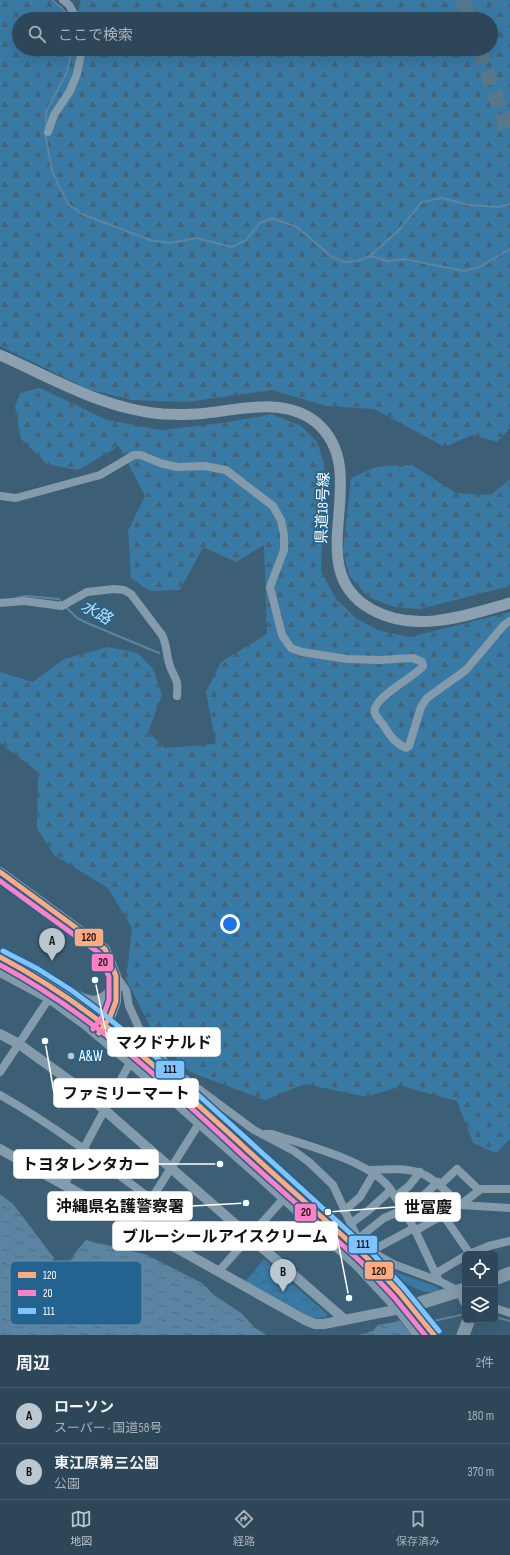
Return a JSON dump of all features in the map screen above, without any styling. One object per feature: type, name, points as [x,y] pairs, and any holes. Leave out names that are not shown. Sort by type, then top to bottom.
[{"type":"highway","points":[[0,958],[52,992],[102,1029],[136,1050],[367,1258],[429,1334]]},
{"type":"highway","points":[[0,970],[52,992],[66,991],[84,1002],[93,1003],[104,1000],[116,981]]},
{"type":"highway","points":[[102,1029],[131,1061],[285,1197],[410,1312]]},
{"type":"highway","points":[[498,1277],[510,1273]]},
{"type":"highway","points":[[410,1312],[462,1298]]},
{"type":"highway","points":[[463,1335],[469,1326]]},
{"type":"main road","name":"県道18号線","points":[[0,355],[103,401],[122,407],[151,413],[195,414],[255,407],[278,407],[306,416],[317,424],[326,434],[337,452],[341,471],[336,541],[337,564],[346,585],[367,607],[382,615],[398,620],[435,622],[510,603]]},
{"type":"street","points":[[63,0],[69,5],[73,12]]},
{"type":"street","points":[[48,132],[54,115],[70,92],[80,56]]},
{"type":"street","points":[[0,496],[16,498],[100,475],[134,455],[141,454],[160,463],[177,467],[204,466],[226,470],[273,506],[280,520],[284,535],[284,550],[270,587],[282,635],[291,648],[308,654],[347,659],[380,660],[413,658],[422,662],[422,666],[417,673],[391,690],[378,702],[374,709],[386,730],[396,742],[406,748],[409,746],[421,707],[427,698],[466,670],[510,621]]},
{"type":"street","points":[[0,603],[24,601],[62,606],[87,592],[124,590],[131,594],[166,642],[169,663],[178,681],[177,696]]},
{"type":"street","points":[[0,872],[105,950],[116,981],[116,1001],[102,1029]]},
{"type":"street","points":[[116,981],[126,990],[129,1006],[140,1030],[156,1053],[173,1070],[195,1088],[217,1101],[261,1134],[294,1151],[333,1185],[350,1224],[359,1238],[372,1250],[393,1264],[437,1277],[462,1296]]},
{"type":"street","points":[[0,1072],[52,992]]},
{"type":"street","points":[[0,1034],[19,1044],[53,1068],[104,1110],[345,1320]]},
{"type":"street","points":[[64,1185],[131,1061]]},
{"type":"street","points":[[0,1095],[32,1113],[84,1149],[150,1199]]},
{"type":"street","points":[[135,1225],[200,1122]]},
{"type":"street","points":[[261,1134],[272,1134],[311,1147],[372,1172],[387,1185],[415,1229],[437,1277]]},
{"type":"street","points":[[305,1160],[311,1147]]},
{"type":"street","points":[[0,1149],[218,1272],[315,1324],[410,1312]]},
{"type":"street","points":[[372,1172],[401,1168],[420,1172],[439,1184],[460,1205],[510,1208]]},
{"type":"street","points":[[359,1238],[384,1218],[404,1212],[458,1170],[480,1190]]},
{"type":"street","points":[[344,1210],[360,1197],[372,1172]]},
{"type":"street","points":[[350,1224],[393,1194],[409,1186],[420,1172]]},
{"type":"street","points":[[372,1250],[460,1205],[480,1190],[510,1189]]},
{"type":"street","points":[[218,1272],[285,1197]]},
{"type":"street","points":[[470,1206],[471,1197]]},
{"type":"street","points":[[442,1215],[467,1251]]},
{"type":"street","points":[[476,1251],[488,1246],[510,1241]]},
{"type":"street","points":[[437,1277],[462,1258]]},
{"type":"street","points":[[498,1309],[510,1312]]},
{"type":"green space","points":[[0,0],[49,0],[68,12],[12,12],[12,56],[498,56],[498,12],[77,12],[81,0],[510,0],[510,428],[497,442],[472,435],[445,447],[374,409],[326,406],[272,390],[187,402],[132,400],[88,389],[0,346]]},
{"type":"green space","points":[[40,388],[107,420],[161,430],[223,423],[272,414],[301,426],[317,442],[324,463],[321,571],[336,599],[357,619],[380,631],[410,637],[510,612],[510,1139],[496,1153],[473,1143],[457,1101],[401,1086],[367,1097],[305,1084],[265,1100],[190,1072],[156,1038],[126,979],[132,928],[108,888],[54,855],[37,828],[38,772],[0,743],[0,672],[33,682],[64,659],[108,647],[138,653],[153,669],[162,695],[148,732],[165,748],[216,744],[206,692],[221,662],[267,634],[264,545],[236,562],[203,547],[180,590],[150,591],[131,578],[128,531],[145,496],[119,446],[78,470],[47,464],[21,439],[15,407],[20,393]]},
{"type":"green space","points":[[412,465],[456,493],[491,495],[510,479],[510,586],[420,609],[394,607],[368,597],[350,577],[343,552],[351,478],[378,466]]},
{"type":"green space","points":[[264,1259],[327,1314],[326,1318],[308,1316],[245,1282]]},
{"type":"green space","points":[[385,1268],[437,1287],[440,1291],[425,1292],[418,1290]]},
{"type":"water","points":[[0,1194],[13,1204],[54,1258],[52,1261],[10,1261],[10,1325],[142,1325],[142,1261],[71,1261],[75,1253],[86,1240],[147,1255],[202,1283],[214,1295],[241,1313],[255,1328],[267,1335],[0,1335]]},
{"type":"water","points":[[399,1320],[412,1335],[359,1335],[373,1331],[378,1325],[396,1322]]},
{"type":"waterway","points":[[52,0],[65,12]]},
{"type":"waterway","points":[[46,128],[46,112],[67,72],[70,56]]},
{"type":"waterway","points":[[45,133],[52,171],[68,204],[82,214],[150,240],[170,243],[196,238],[232,247],[246,240],[260,223],[272,218],[297,227],[332,257],[344,262],[357,261],[370,256],[388,261],[404,259],[464,271],[479,267],[510,249]]},
{"type":"waterway","points":[[370,256],[399,230],[422,202],[442,198],[469,205],[500,207],[510,204]]},
{"type":"waterway","name":"水路","points":[[16,598],[26,596],[59,599],[62,603]]},
{"type":"waterway","name":"水路","points":[[66,607],[77,618],[87,623],[159,653]]},
{"type":"waterway","points":[[429,1322],[462,1315]]},
{"type":"waterway","points":[[498,1318],[510,1321]]},
{"type":"tunnel","points":[[462,0],[466,12]]},
{"type":"tunnel","points":[[481,56],[510,136]]},
{"type":"transit line","name":"120","points":[[0,872],[105,949],[116,976],[116,1001],[110,1017],[99,1033]]},
{"type":"transit line","name":"20","points":[[0,881],[99,953],[109,977],[109,1000],[104,1014],[93,1029]]},
{"type":"transit line","name":"111","points":[[3,951],[38,969],[71,990],[162,1062],[372,1253],[404,1288],[439,1331]]},
{"type":"transit line","name":"120","points":[[0,957],[35,977],[67,998],[98,1020],[157,1068],[367,1258],[399,1292],[434,1335]]},
{"type":"transit line","name":"20","points":[[0,965],[65,1005],[96,1027],[154,1074],[362,1263],[394,1297],[425,1335]]},
{"type":"place","name":"ローソン","points":[[52,961]]},
{"type":"place","name":"マクドナルド","points":[[95,980]]},
{"type":"place","name":"ファミリーマート","points":[[45,1041]]},
{"type":"place","name":"A&W","points":[[71,1056]]},
{"type":"place","name":"トヨタレンタカー","points":[[220,1164]]},
{"type":"place","name":"沖縄県名護警察署","points":[[246,1203]]},
{"type":"place","name":"世冨慶","points":[[328,1212]]},
{"type":"place","name":"東江原第三公園","points":[[283,1292]]},
{"type":"place","name":"ブルーシールアイスクリーム","points":[[349,1298]]}]
